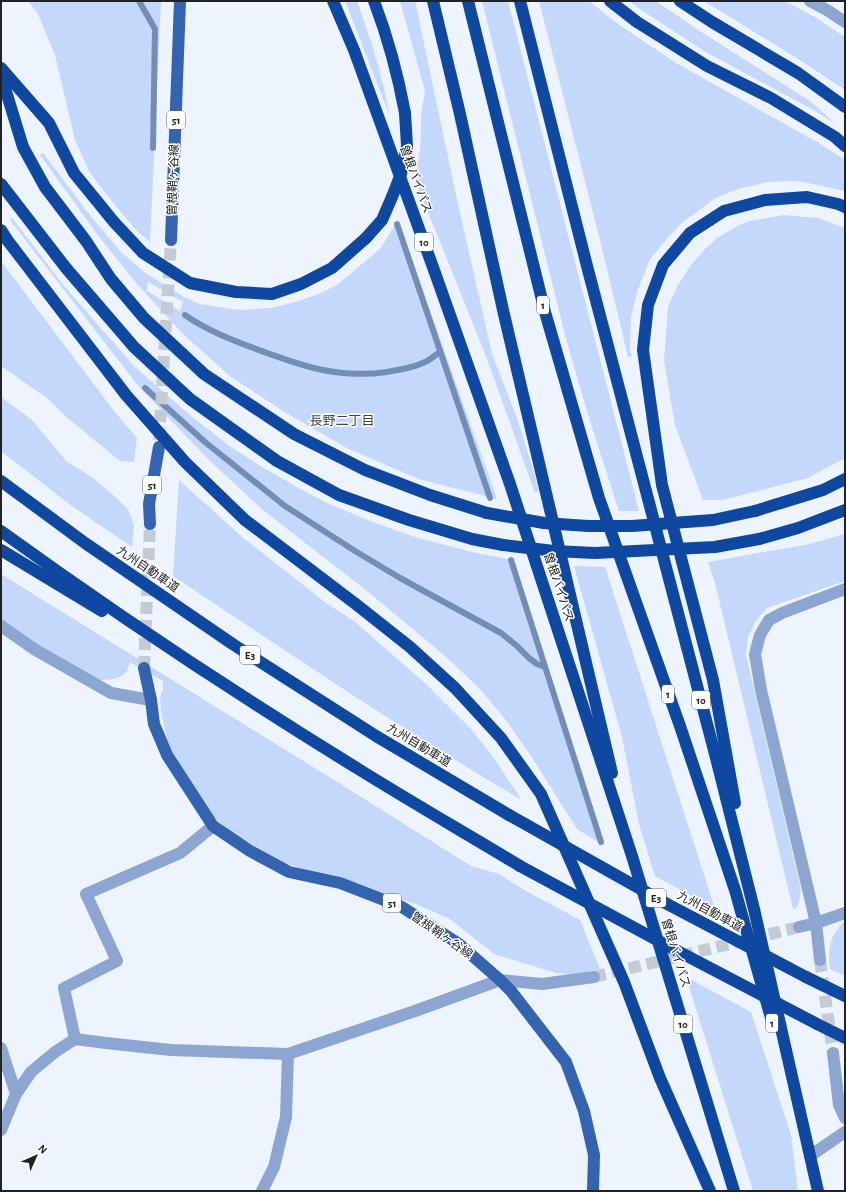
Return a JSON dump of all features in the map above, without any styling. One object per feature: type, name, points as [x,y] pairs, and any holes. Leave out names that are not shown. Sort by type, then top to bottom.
[{"type":"highway","name":"曽根バイパス","points":[[332,1],[356,57],[432,263],[510,484],[632,856],[734,1191]]},
{"type":"highway","points":[[1,68],[49,123],[74,173],[114,222],[143,254],[190,283],[236,292],[272,294],[301,284],[332,268],[366,238],[382,220],[401,174],[408,146],[405,113],[398,78],[374,1]]},
{"type":"highway","points":[[433,1],[460,114],[504,318],[632,856]]},
{"type":"highway","name":"1","points":[[468,1],[545,312],[599,498],[680,726],[735,890],[810,1156]]},
{"type":"highway","name":"10","points":[[520,1],[587,266],[754,909],[818,1191]]},
{"type":"highway","points":[[610,1],[637,22],[707,66],[771,98],[835,137],[845,146]]},
{"type":"highway","points":[[680,1],[712,22],[798,73],[845,107]]},
{"type":"highway","points":[[1,75],[23,147],[45,188],[86,241],[111,279],[144,318],[204,374],[294,434],[365,470],[430,495],[487,513],[544,523],[588,526],[632,526],[713,520],[755,511],[823,490],[845,479]]},
{"type":"highway","points":[[1,184],[66,268],[134,347],[190,399],[271,457],[340,495],[423,524],[472,539],[503,545],[554,551],[595,553],[715,547],[759,539],[798,528],[845,510]]},
{"type":"highway","points":[[754,909],[713,680],[662,485],[643,350],[648,305],[663,266],[690,233],[724,211],[765,200],[806,198],[838,204],[845,208]]},
{"type":"highway","points":[[1,230],[126,395],[185,462],[245,520],[410,647],[455,688],[501,738],[541,794],[624,982],[660,1078],[710,1191]]},
{"type":"highway","name":"九州自動車道","points":[[1,481],[85,543],[234,645],[376,736],[509,815],[669,905],[845,996]]},
{"type":"highway","points":[[1,531],[48,565],[215,678],[361,771],[520,866],[668,946],[845,1038]]},
{"type":"highway","points":[[1,550],[215,678]]},
{"type":"main road","name":"曽根鞘ヶ谷線","points":[[171,240],[180,1]]},
{"type":"main road","name":"51","points":[[150,524],[149,504],[159,447]]},
{"type":"main road","name":"曽根鞘ヶ谷線","points":[[144,668],[151,700],[154,724],[167,755],[212,826],[250,851],[289,872],[340,883],[402,907],[458,944],[511,991],[566,1062],[584,1111],[594,1155],[593,1191]]},
{"type":"street","points":[[810,1],[845,22]]},
{"type":"street","points":[[820,960],[816,922],[761,690],[755,654],[760,634],[769,620],[782,613],[845,589]]},
{"type":"street","points":[[1,626],[34,649],[111,693],[151,700]]},
{"type":"street","points":[[75,1039],[64,988],[117,961],[86,894],[180,852],[212,826]]},
{"type":"street","points":[[799,927],[845,913]]},
{"type":"street","points":[[1,1130],[16,1094],[31,1072],[55,1052],[75,1039],[171,1050],[288,1054],[415,1011],[500,980],[542,984],[594,978]]},
{"type":"street","points":[[1,1048],[16,1094]]},
{"type":"street","points":[[833,1053],[839,1105],[845,1118]]},
{"type":"street","points":[[262,1191],[274,1167],[286,1118],[288,1054]]},
{"type":"street","points":[[810,1156],[845,1132]]},
{"type":"shaded area","points":[[28,1],[161,1],[150,242],[137,231],[90,173],[75,140],[55,55],[37,12]]},
{"type":"shaded area","points":[[345,1],[357,1],[380,71],[389,114]]},
{"type":"shaded area","points":[[400,1],[415,1],[456,195],[492,354],[517,418],[535,476],[538,491],[535,493],[486,356],[415,180],[420,150],[421,115],[425,91]]},
{"type":"shaded area","points":[[482,1],[508,1],[639,511],[619,511],[589,418],[566,339]]},
{"type":"shaded area","points":[[539,1],[589,1],[618,24],[676,63],[817,142],[845,160],[845,191],[799,181],[767,182],[738,189],[714,199],[683,222],[650,259],[638,289],[631,317],[630,350],[632,356],[628,357],[601,244]]},
{"type":"shaded area","points":[[629,1],[656,1],[698,30],[810,101],[836,124],[815,111],[704,51]]},
{"type":"shaded area","points":[[704,1],[785,1],[813,16],[845,37],[845,90],[803,62]]},
{"type":"shaded area","points":[[43,153],[89,214],[121,252],[144,272],[184,297],[200,304],[239,310],[271,308],[299,301],[321,293],[337,285],[381,248],[398,220],[497,499],[418,479],[345,447],[283,411],[231,377],[182,333],[137,284],[100,238],[40,155]],"holes":[[[148,282],[183,302],[180,311],[147,291]]]},
{"type":"shaded area","points":[[784,215],[818,218],[845,228],[845,458],[808,478],[723,500],[703,500],[675,425],[664,360],[668,307],[677,287],[690,266],[717,238],[739,225],[750,221]]},
{"type":"shaded area","points":[[12,218],[65,287],[135,367],[191,416],[228,445],[257,464],[327,503],[375,523],[415,537],[472,552],[513,560],[605,846],[577,829],[533,759],[506,720],[478,687],[445,656],[372,595],[263,510],[211,462],[179,429],[136,383],[10,220]]},
{"type":"shaded area","points":[[1,261],[114,411],[137,438],[134,462],[120,461],[64,415],[47,398],[1,366]]},
{"type":"shaded area","points":[[1,397],[32,420],[67,462],[92,477],[128,509],[134,525],[132,547],[69,504],[1,451]]},
{"type":"shaded area","points":[[179,480],[241,536],[326,603],[354,621],[426,684],[469,727],[491,754],[520,799],[388,718],[173,576]]},
{"type":"shaded area","points":[[845,534],[845,581],[767,608],[755,622],[748,637],[746,655],[801,890],[799,903],[796,908],[793,909],[715,583],[708,562],[809,544]]},
{"type":"shaded area","points":[[574,566],[605,567],[715,909],[655,876],[639,824],[622,737]]},
{"type":"shaded area","points":[[1,574],[471,866],[499,874],[526,891],[580,920],[600,969],[573,975],[556,973],[494,954],[450,919],[413,903],[331,880],[274,859],[227,829],[202,805],[175,761],[166,736],[161,710],[160,697],[163,690],[163,681],[129,662],[126,672],[118,678],[109,680],[94,680],[1,622]]},
{"type":"shaded area","points":[[845,921],[845,976],[830,969],[829,955],[833,937]]},
{"type":"shaded area","points":[[686,977],[751,1012],[791,1135],[798,1191],[753,1191]]},
{"type":"waterway","points":[[139,1],[155,29],[153,148]]},
{"type":"waterway","points":[[397,224],[490,498]]},
{"type":"waterway","points":[[185,315],[210,330],[247,346],[320,370],[352,374],[369,374],[401,370],[429,360],[440,352]]},
{"type":"waterway","points":[[145,388],[205,442],[285,506],[400,578],[501,633],[529,658],[537,664],[545,667]]},
{"type":"waterway","points":[[511,560],[601,842]]},
{"type":"tunnel","points":[[159,440],[171,240]]},
{"type":"tunnel","points":[[144,668],[150,524]]},
{"type":"tunnel","points":[[594,977],[799,927]]},
{"type":"tunnel","points":[[820,960],[833,1053]]},
{"type":"district","name":"長野二丁目","points":[[342,420]]}]
